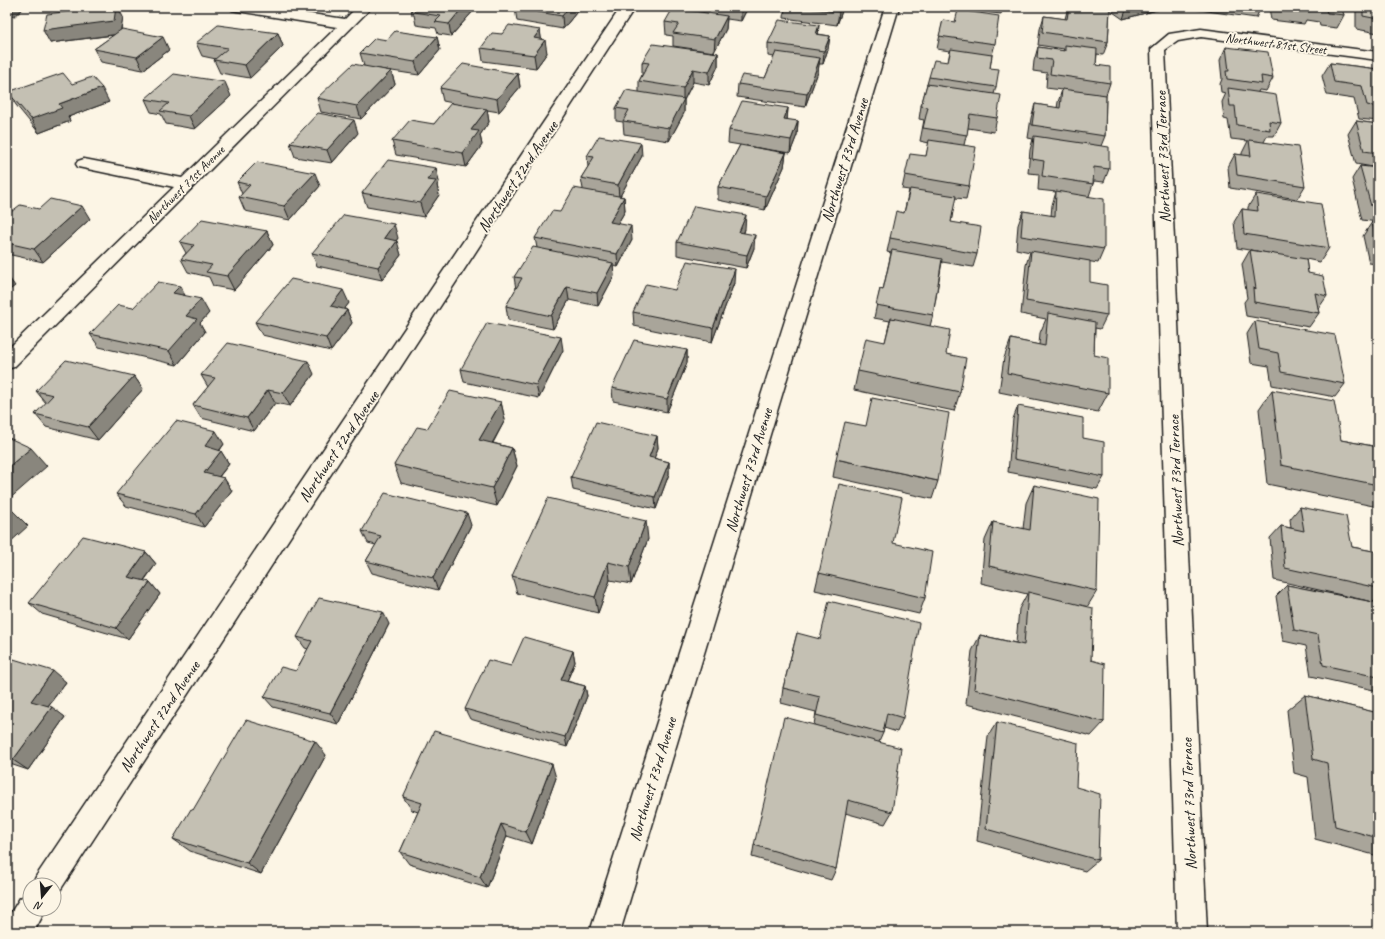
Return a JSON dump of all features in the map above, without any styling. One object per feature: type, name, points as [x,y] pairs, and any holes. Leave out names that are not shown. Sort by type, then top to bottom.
[{"type":"street","points":[[237,7],[348,24]]},
{"type":"street","name":"Northwest 71st Avenue","points":[[7,362],[365,7]]},
{"type":"street","name":"Northwest 72nd Avenue","points":[[52,877],[628,7]]},
{"type":"street","name":"Northwest 73rd Avenue","points":[[605,932],[892,7]]},
{"type":"street","name":"Northwest 81st Street","points":[[1174,37],[1201,33],[1378,56]]},
{"type":"street","name":"Northwest 73rd Terrace","points":[[1174,37],[1158,49],[1192,932]]},
{"type":"street","points":[[84,164],[185,184]]},
{"type":"street","points":[[16,932],[26,917]]},
{"type":"building","points":[[72,7],[116,7],[114,21],[43,30],[47,14],[71,11]]},
{"type":"building","points":[[418,7],[463,7],[449,24],[435,22],[441,16],[413,12]]},
{"type":"building","points":[[569,7],[562,16],[515,8]]},
{"type":"building","points":[[799,7],[841,7],[839,12]]},
{"type":"building","points":[[1069,7],[1095,7],[1110,9],[1108,42],[1042,32],[1044,16],[1067,19]]},
{"type":"building","points":[[1279,7],[1309,7],[1310,11]]},
{"type":"building","points":[[1313,7],[1341,7],[1344,15],[1327,13],[1326,9]]},
{"type":"building","points":[[1363,7],[1378,7],[1378,19],[1363,16]]},
{"type":"building","points":[[673,8],[727,16],[715,39],[673,33],[679,24],[665,22]]},
{"type":"building","points":[[958,10],[999,16],[995,44],[939,36],[943,20],[955,22]]},
{"type":"building","points":[[779,20],[819,25],[816,34],[830,36],[824,51],[768,43]]},
{"type":"building","points":[[218,25],[278,33],[245,65],[214,60],[228,48],[196,43]]},
{"type":"building","points":[[509,25],[540,30],[534,38],[545,40],[534,55],[481,48],[492,33],[502,34]]},
{"type":"building","points":[[122,29],[163,37],[137,57],[94,49]]},
{"type":"building","points":[[395,31],[437,37],[415,62],[360,53],[375,38],[387,40]]},
{"type":"building","points":[[653,44],[718,53],[709,72],[693,69],[683,88],[639,81],[649,63],[642,62]]},
{"type":"building","points":[[1065,45],[1097,49],[1096,65],[1110,67],[1110,83],[1050,74],[1052,60],[1037,58],[1038,47],[1065,51]]},
{"type":"building","points":[[1226,47],[1268,52],[1273,78],[1261,76],[1262,84],[1227,79],[1226,71],[1229,71]]},
{"type":"building","points":[[951,49],[992,55],[990,68],[999,69],[996,87],[929,77],[934,60],[948,62]]},
{"type":"building","points":[[776,52],[820,58],[807,94],[738,84],[742,75],[765,78]]},
{"type":"building","points":[[1330,63],[1378,69],[1378,107],[1367,105],[1362,86],[1334,82]]},
{"type":"building","points":[[353,64],[391,71],[357,106],[317,98]]},
{"type":"building","points":[[463,64],[518,74],[497,99],[440,88]]},
{"type":"building","points":[[63,73],[72,84],[92,77],[102,88],[59,104],[62,108],[31,119],[8,92]]},
{"type":"building","points":[[174,74],[225,82],[189,116],[160,111],[169,103],[145,99]]},
{"type":"building","points":[[927,84],[1001,95],[997,118],[970,114],[967,135],[923,128],[928,107],[921,106]]},
{"type":"building","points":[[1228,88],[1276,95],[1281,123],[1269,121],[1270,130],[1237,125],[1235,106],[1230,106]]},
{"type":"building","points":[[1062,89],[1106,95],[1105,136],[1032,125],[1035,104],[1060,108]]},
{"type":"building","points":[[626,90],[684,99],[669,128],[623,121],[629,110],[616,108]]},
{"type":"building","points":[[742,101],[788,108],[784,119],[798,121],[791,140],[729,130]]},
{"type":"building","points":[[451,103],[487,109],[471,130],[479,131],[463,153],[392,141],[410,120],[434,124]]},
{"type":"building","points":[[318,113],[354,120],[327,150],[290,143]]},
{"type":"building","points":[[1356,121],[1378,124],[1378,153],[1364,151]]},
{"type":"building","points":[[599,136],[641,143],[618,185],[581,178],[594,157],[587,156]]},
{"type":"building","points":[[1034,136],[1109,147],[1109,169],[1094,167],[1093,184],[1042,176],[1044,161],[1032,159]]},
{"type":"building","points":[[929,140],[976,147],[969,186],[905,175],[910,154],[926,156]]},
{"type":"building","points":[[1249,140],[1298,147],[1305,186],[1237,175],[1235,154],[1251,156]]},
{"type":"building","points":[[740,145],[786,153],[766,196],[718,187]]},
{"type":"building","points":[[388,160],[436,168],[427,180],[436,181],[420,203],[362,193]]},
{"type":"building","points":[[257,162],[315,173],[284,206],[239,197],[250,185],[237,182]]},
{"type":"building","points":[[1360,166],[1378,168],[1378,207],[1371,206]]},
{"type":"building","points":[[574,188],[624,197],[610,222],[631,226],[617,254],[535,238],[552,211],[560,212]]},
{"type":"building","points":[[910,189],[956,196],[951,222],[981,227],[977,254],[890,238],[896,211],[904,213]]},
{"type":"building","points":[[1056,191],[1104,199],[1104,249],[1021,236],[1023,211],[1055,216]]},
{"type":"building","points":[[1256,194],[1321,204],[1329,248],[1244,234],[1242,209],[1258,211]]},
{"type":"building","points":[[50,199],[82,206],[34,249],[7,243],[7,215],[20,205],[39,209]]},
{"type":"building","points":[[694,206],[746,215],[739,232],[755,235],[747,255],[677,242]]},
{"type":"building","points":[[344,215],[394,224],[384,238],[397,241],[378,267],[312,253]]},
{"type":"building","points":[[202,219],[267,231],[227,276],[206,272],[212,265],[181,259],[194,245],[180,242]]},
{"type":"building","points":[[1372,222],[1378,223],[1378,248]]},
{"type":"building","points":[[533,247],[613,263],[597,293],[567,287],[551,316],[506,306],[522,278],[514,277]]},
{"type":"building","points":[[892,250],[942,259],[933,315],[876,305],[880,289],[883,290]]},
{"type":"building","points":[[1250,250],[1306,259],[1308,273],[1323,276],[1327,296],[1315,293],[1319,313],[1254,302],[1253,288],[1256,289]]},
{"type":"building","points":[[1031,251],[1090,261],[1090,282],[1107,285],[1107,315],[1026,301]]},
{"type":"building","points":[[687,261],[735,269],[713,328],[633,312],[646,284],[675,290]]},
{"type":"building","points":[[291,279],[343,290],[331,306],[347,310],[326,338],[255,322]]},
{"type":"building","points":[[158,282],[180,286],[173,293],[201,299],[186,316],[197,319],[169,351],[90,334],[118,305],[133,308]]},
{"type":"building","points":[[1048,313],[1095,322],[1094,355],[1108,358],[1108,393],[1007,373],[1011,339],[1045,346]]},
{"type":"building","points":[[891,318],[950,330],[946,354],[966,358],[960,392],[858,371],[866,338],[885,342]]},
{"type":"building","points":[[1255,321],[1335,335],[1345,384],[1281,372],[1278,353],[1259,349]]},
{"type":"building","points":[[487,323],[561,337],[536,385],[461,369]]},
{"type":"building","points":[[634,340],[687,350],[667,399],[612,388]]},
{"type":"building","points":[[228,343],[308,361],[283,393],[268,390],[247,418],[193,405],[215,378],[201,375]]},
{"type":"building","points":[[66,360],[134,376],[88,427],[35,414],[53,395],[36,391]]},
{"type":"building","points":[[1272,390],[1334,401],[1341,440],[1378,447],[1378,485],[1281,465]]},
{"type":"building","points":[[450,391],[501,402],[479,440],[512,448],[492,488],[394,465],[417,427],[427,429]]},
{"type":"building","points":[[872,398],[949,413],[938,481],[836,459],[845,422],[866,426]]},
{"type":"building","points":[[1018,406],[1083,418],[1083,438],[1104,442],[1104,477],[1014,459]]},
{"type":"building","points":[[176,421],[216,431],[205,446],[221,451],[204,473],[224,478],[196,514],[116,494]]},
{"type":"building","points":[[596,422],[657,436],[649,457],[669,462],[655,497],[571,477]]},
{"type":"building","points":[[7,437],[31,448],[7,468]]},
{"type":"building","points":[[839,484],[902,498],[893,543],[932,552],[925,598],[819,573]]},
{"type":"building","points":[[1034,485],[1099,499],[1097,591],[989,566],[993,522],[1030,530]]},
{"type":"building","points":[[385,493],[467,513],[433,578],[366,561],[381,536],[362,531]]},
{"type":"building","points":[[548,498],[646,521],[629,567],[608,562],[595,597],[512,576]]},
{"type":"building","points":[[1300,507],[1346,516],[1352,547],[1378,552],[1378,588],[1285,568],[1281,526],[1304,531]]},
{"type":"building","points":[[83,536],[146,552],[128,577],[150,582],[116,628],[29,603]]},
{"type":"building","points":[[1287,585],[1378,603],[1378,677],[1323,665],[1318,635],[1294,630]]},
{"type":"building","points":[[1028,592],[1093,608],[1091,660],[1105,664],[1104,722],[974,689],[980,635],[1024,645]]},
{"type":"building","points":[[319,598],[383,612],[330,713],[264,697],[281,667],[296,671],[312,641],[297,637]]},
{"type":"building","points":[[829,601],[919,623],[903,718],[887,713],[883,733],[816,715],[820,697],[783,688],[797,633],[820,639]]},
{"type":"building","points":[[524,637],[573,651],[561,680],[585,686],[565,737],[465,709],[488,660],[511,666]]},
{"type":"building","points":[[7,657],[53,671],[31,701],[52,707],[13,760],[7,758]]},
{"type":"building","points":[[1305,695],[1378,713],[1378,838],[1335,826],[1327,763],[1313,759]]},
{"type":"building","points":[[784,717],[901,748],[892,812],[848,800],[836,869],[754,845]]},
{"type":"building","points":[[246,720],[315,741],[247,863],[173,839],[191,809],[193,810]]},
{"type":"building","points":[[997,722],[1078,743],[1076,787],[1100,794],[1098,860],[986,829]]},
{"type":"building","points":[[434,731],[552,764],[526,832],[501,824],[480,877],[400,852],[422,803],[403,797]]}]
